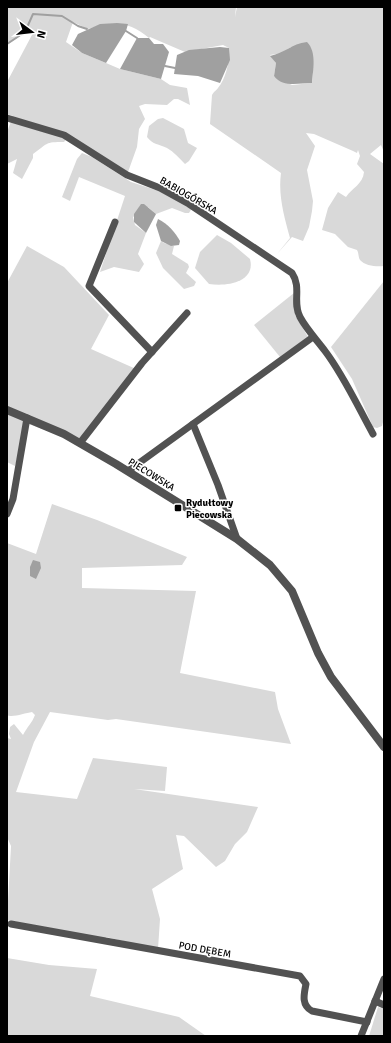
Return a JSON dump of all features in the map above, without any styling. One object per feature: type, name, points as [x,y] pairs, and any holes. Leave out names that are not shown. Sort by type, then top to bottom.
[{"type":"street","name":"BABIOGÓRSKA","points":[[7,118],[64,135],[127,175],[160,188],[189,204],[292,273],[297,280],[297,308],[299,316],[313,337],[326,352],[373,434]]},
{"type":"street","points":[[115,222],[89,286],[152,352]]},
{"type":"street","points":[[80,443],[152,352],[187,313]]},
{"type":"street","points":[[128,471],[313,337]]},
{"type":"street","name":"PIECOWSKA","points":[[7,410],[80,443],[128,471],[237,539],[270,565],[292,591],[320,657],[331,678],[384,747]]},
{"type":"street","points":[[7,514],[13,499],[27,418]]},
{"type":"street","points":[[193,424],[218,485],[237,539]]},
{"type":"street","name":"POD DĘBEM","points":[[12,924],[300,976],[306,984],[304,1003],[307,1008],[312,1011],[366,1022]]},
{"type":"street","points":[[361,1036],[384,979]]},
{"type":"street","points":[[375,1001],[384,1005]]},
{"type":"shaded area","points":[[7,7],[236,7],[235,17],[237,7],[384,7],[384,152],[381,145],[370,154],[384,164],[384,266],[365,264],[360,260],[357,250],[348,247],[335,234],[322,230],[328,208],[338,192],[346,197],[362,180],[364,172],[357,164],[360,156],[358,150],[357,153],[314,134],[306,133],[315,146],[307,170],[313,201],[309,227],[303,241],[292,237],[277,254],[290,238],[281,197],[281,173],[210,124],[212,95],[221,84],[225,75],[229,58],[229,48],[223,45],[185,52],[150,37],[149,38],[134,28],[120,24],[97,26],[88,29],[73,22],[66,42],[82,53],[120,69],[161,79],[170,85],[187,88],[190,105],[178,99],[174,99],[167,105],[145,104],[139,106],[145,119],[139,129],[137,147],[128,172],[69,136],[64,142],[53,142],[47,144],[33,154],[33,158],[22,179],[13,173],[17,159],[7,164],[7,132],[13,116],[7,114],[7,82],[33,33],[20,36],[7,45]],"holes":[[[291,47],[313,73],[312,83],[292,85],[274,76],[276,63],[270,55],[282,53]]]},
{"type":"shaded area","points":[[100,24],[128,24],[126,31],[106,63],[82,53],[72,45],[78,34]]},
{"type":"shaded area","points":[[137,38],[149,38],[154,44],[163,44],[169,52],[161,79],[120,69]]},
{"type":"shaded area","points":[[307,42],[313,56],[312,83],[292,84],[278,80],[274,76],[276,63],[270,56]]},
{"type":"shaded area","points":[[220,47],[229,48],[230,60],[220,83],[198,76],[174,74],[177,55],[189,50]]},
{"type":"shaded area","points":[[163,118],[184,129],[188,143],[197,148],[189,161],[185,164],[170,150],[154,143],[147,137],[149,126],[158,119]]},
{"type":"shaded area","points":[[82,153],[92,157],[131,182],[159,191],[192,208],[189,213],[172,208],[156,214],[148,207],[133,217],[135,225],[146,233],[138,254],[144,264],[139,272],[114,267],[100,272],[125,196],[79,177],[70,201],[62,197],[77,159]]},
{"type":"shaded area","points":[[141,204],[144,204],[156,214],[146,233],[134,222],[134,214]]},
{"type":"shaded area","points":[[158,219],[165,223],[173,231],[180,241],[179,245],[171,246],[161,241],[156,225]]},
{"type":"shaded area","points":[[217,235],[231,243],[250,259],[251,267],[249,273],[244,278],[224,285],[209,284],[195,268],[200,252]]},
{"type":"shaded area","points":[[161,241],[174,246],[172,254],[188,264],[189,267],[186,273],[196,282],[194,286],[184,289],[163,268],[156,253]]},
{"type":"shaded area","points":[[27,246],[64,267],[109,315],[91,349],[136,369],[80,443],[26,423],[15,466],[7,462],[7,283]]},
{"type":"shaded area","points":[[384,281],[384,418],[382,426],[377,428],[373,427],[352,379],[331,347]]},
{"type":"shaded area","points":[[294,293],[295,315],[308,337],[280,357],[254,325]]},
{"type":"shaded area","points":[[52,504],[97,520],[187,557],[182,565],[82,568],[82,588],[196,591],[180,673],[275,692],[278,709],[291,744],[116,719],[108,720],[50,712],[34,742],[16,792],[77,799],[93,758],[167,767],[165,791],[134,789],[258,807],[247,832],[235,844],[225,861],[216,867],[184,836],[176,835],[183,869],[152,889],[160,919],[158,949],[106,937],[105,939],[7,920],[11,846],[7,837],[7,738],[11,739],[9,734],[10,727],[14,724],[23,735],[35,715],[32,712],[15,716],[7,715],[7,543],[36,554]]},
{"type":"shaded area","points":[[33,560],[40,562],[41,568],[36,579],[30,576],[30,567]]},
{"type":"shaded area","points":[[7,958],[49,965],[97,969],[90,996],[179,1017],[206,1036],[7,1036]]},
{"type":"shaded area","points":[[378,1007],[384,1009],[384,1036],[369,1036]]},
{"type":"waterway","points":[[7,44],[25,32],[33,14],[62,16],[78,26],[87,29]]},
{"type":"waterway","points":[[126,31],[137,38]]},
{"type":"waterway","points":[[165,66],[175,68]]},
{"type":"place","name":"Rydułtowy Piecowska","points":[[178,508]]}]
